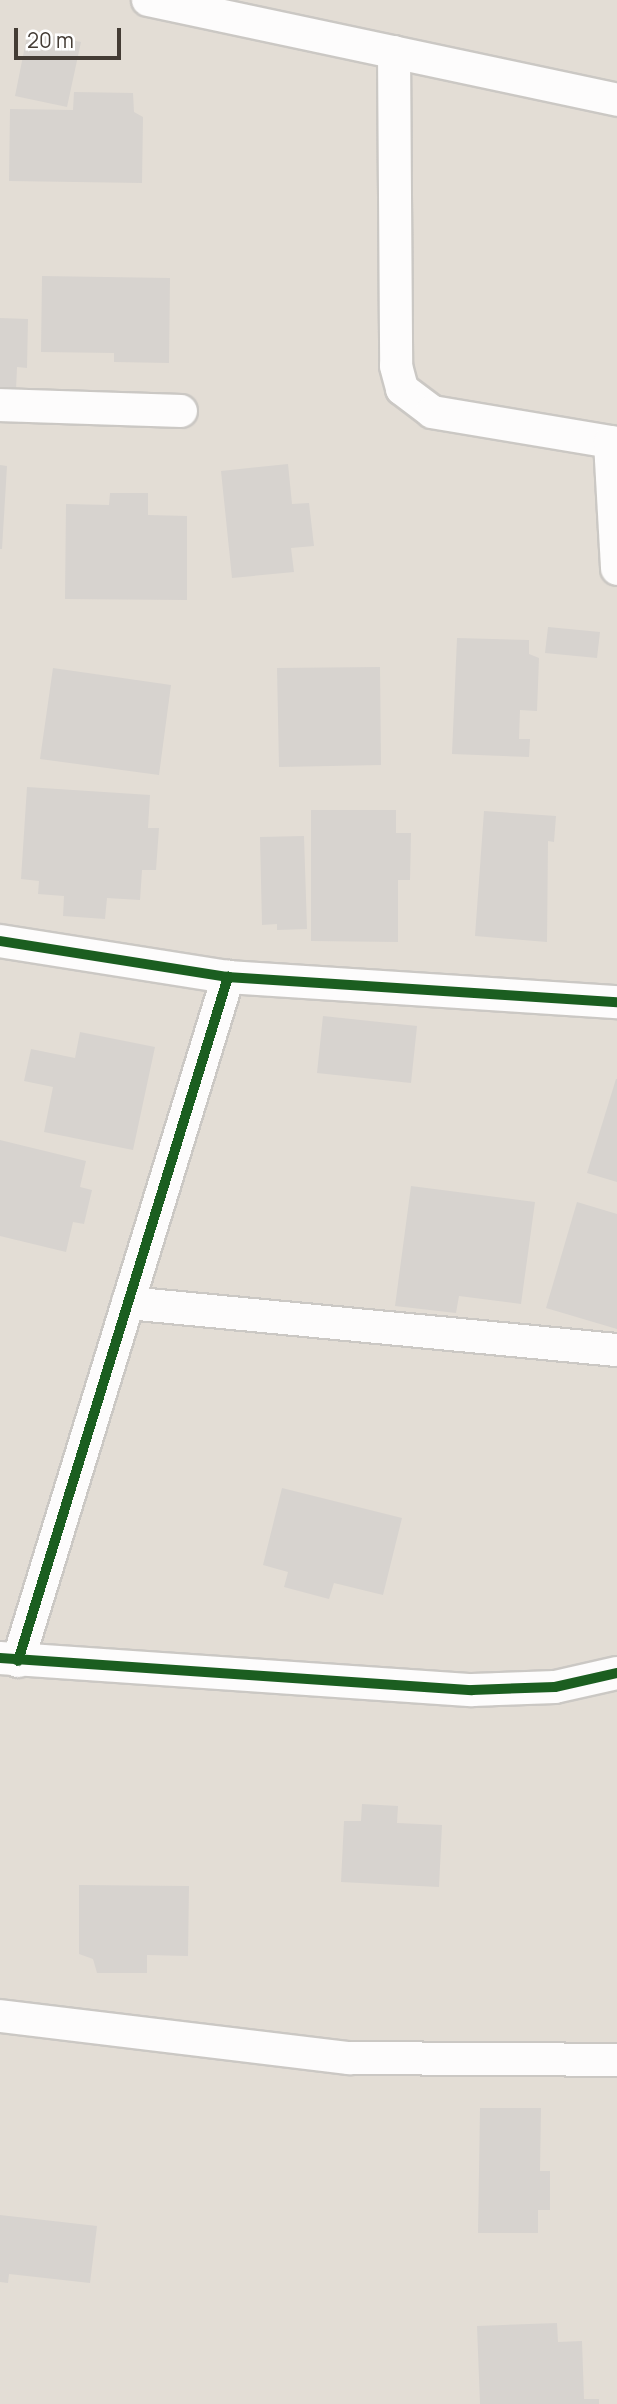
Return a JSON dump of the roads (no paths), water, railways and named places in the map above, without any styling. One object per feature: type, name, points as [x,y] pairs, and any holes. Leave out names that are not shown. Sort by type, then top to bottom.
[{"type":"street","points":[[148,0],[617,100]]},
{"type":"street","points":[[394,52],[396,366],[402,389],[432,412],[613,443],[617,569]]},
{"type":"street","points":[[0,405],[181,411]]},
{"type":"street","points":[[0,942],[228,976],[617,1002]]},
{"type":"street","points":[[228,976],[128,1303],[9,1659],[472,1690],[555,1687],[617,1673]]},
{"type":"street","points":[[128,1303],[617,1350]]},
{"type":"street","points":[[0,2016],[349,2058],[617,2060]]}]
